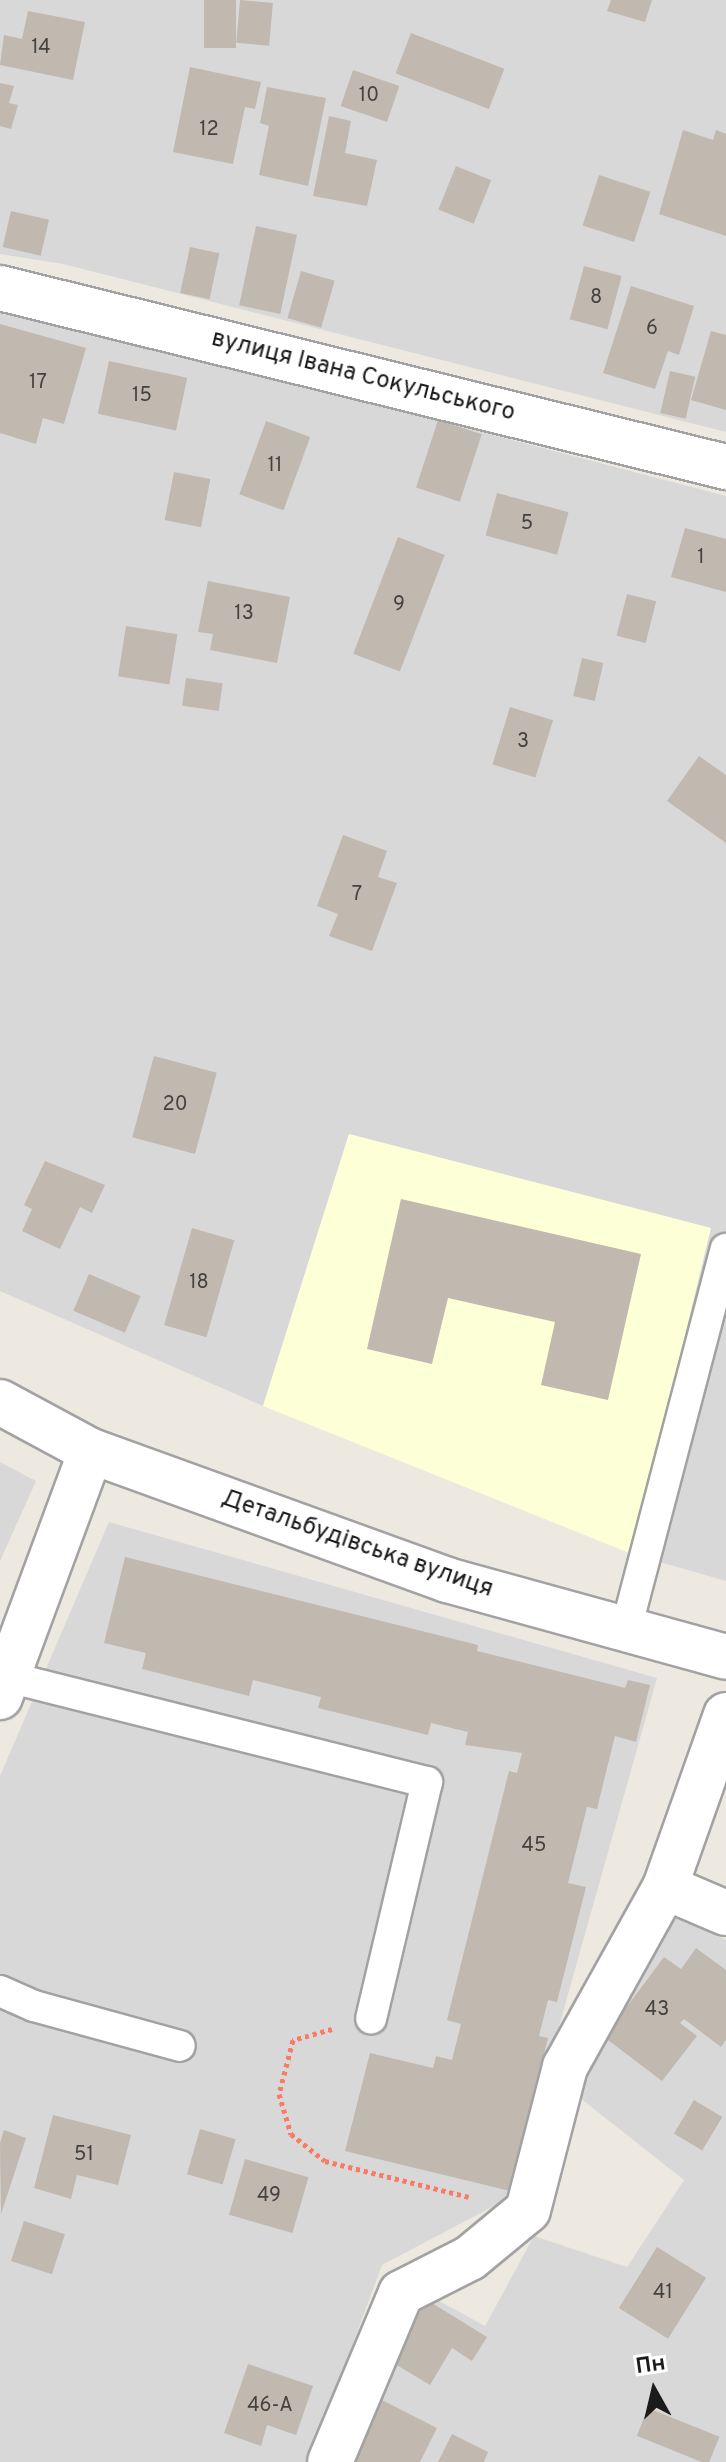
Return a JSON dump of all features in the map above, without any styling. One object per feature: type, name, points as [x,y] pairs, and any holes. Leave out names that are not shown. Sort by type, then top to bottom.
[{"type":"street","name":"вулиця Івана Сокульського","points":[[0,288],[726,467]]},
{"type":"street","name":"Детальбудівська вулиця","points":[[0,1402],[91,1451],[447,1580],[726,1657]]},
{"type":"street","points":[[4,1687],[91,1451]]},
{"type":"street","points":[[330,2462],[401,2293],[470,2258],[528,2210],[565,2067],[665,1887],[726,1715]]},
{"type":"street","points":[[665,1887],[726,1913]]},
{"type":"lane","points":[[626,1629],[726,1249]]},
{"type":"lane","points":[[4,1687],[427,1782],[371,2018]]},
{"type":"lane","points":[[0,1991],[34,2006],[180,2046]]},
{"type":"path","points":[[371,2018],[293,2040],[279,2094],[291,2134],[325,2161],[528,2210]]},
{"type":"shaded area","points":[[0,0],[726,0],[726,432],[63,264],[0,254]]},
{"type":"shaded area","points":[[0,306],[726,496],[726,1581],[632,1554],[710,1228],[349,1134],[263,1406],[0,1291]]},
{"type":"shaded area","points":[[349,1134],[711,1228],[632,1554],[263,1406]]},
{"type":"shaded area","points":[[0,1462],[36,1481],[0,1561]]},
{"type":"shaded area","points":[[109,1522],[657,1678],[511,2197],[382,2265],[309,2462],[0,2462],[0,1776]]},
{"type":"shaded area","points":[[677,1918],[726,1940],[726,2462],[340,2462],[423,2292],[485,2326],[534,2236],[627,2267],[684,2180],[575,2094],[619,1991]]},
{"type":"building","points":[[204,0],[236,0],[236,48],[204,48]]},
{"type":"building","points":[[240,0],[273,3],[269,46],[236,43]]},
{"type":"building","points":[[611,0],[652,0],[645,22],[607,11]]},
{"type":"building","points":[[28,11],[85,22],[73,80],[0,65],[4,35],[22,39]]},
{"type":"building","points":[[411,33],[504,69],[489,109],[396,73]]},
{"type":"building","points":[[190,67],[261,82],[255,109],[245,107],[233,164],[173,152]]},
{"type":"building","points":[[353,70],[399,86],[387,122],[341,106]]},
{"type":"building","points":[[0,83],[14,86],[9,103],[18,105],[11,129],[0,126]]},
{"type":"building","points":[[267,87],[326,98],[308,186],[259,175],[269,126],[260,123]]},
{"type":"building","points":[[329,116],[351,121],[345,153],[377,160],[367,206],[313,196]]},
{"type":"building","points":[[683,130],[713,140],[716,130],[726,134],[726,236],[659,214]]},
{"type":"building","points":[[456,166],[491,180],[474,224],[438,210]]},
{"type":"building","points":[[599,175],[650,192],[634,242],[583,225]]},
{"type":"building","points":[[11,211],[49,220],[41,256],[3,247]]},
{"type":"building","points":[[256,226],[297,235],[280,314],[239,305]]},
{"type":"building","points":[[190,247],[219,253],[210,299],[180,293]]},
{"type":"building","points":[[584,266],[622,276],[607,329],[570,319]]},
{"type":"building","points":[[301,271],[335,281],[321,328],[287,318]]},
{"type":"building","points":[[631,286],[694,306],[679,355],[668,351],[655,389],[603,373]]},
{"type":"building","points":[[0,324],[86,348],[64,424],[43,418],[36,444],[0,433]]},
{"type":"building","points":[[711,331],[726,335],[726,410],[691,400]]},
{"type":"building","points":[[109,361],[187,378],[176,430],[98,414]]},
{"type":"building","points":[[670,371],[695,377],[686,419],[660,413]]},
{"type":"building","points":[[438,420],[482,434],[460,502],[416,488]]},
{"type":"building","points":[[266,421],[310,437],[283,510],[239,494]]},
{"type":"building","points":[[174,472],[210,479],[201,527],[165,520]]},
{"type":"building","points":[[497,493],[568,512],[557,555],[486,536]]},
{"type":"building","points":[[685,528],[726,539],[726,592],[671,577]]},
{"type":"building","points":[[398,537],[445,555],[400,672],[353,654]]},
{"type":"building","points":[[208,581],[290,597],[277,663],[210,650],[213,634],[198,632]]},
{"type":"building","points":[[627,594],[656,601],[646,643],[617,636]]},
{"type":"building","points":[[126,626],[177,634],[169,685],[118,676]]},
{"type":"building","points":[[582,658],[603,663],[595,701],[573,696]]},
{"type":"building","points":[[186,678],[223,683],[219,711],[182,706]]},
{"type":"building","points":[[510,707],[553,720],[535,778],[492,764]]},
{"type":"building","points":[[699,756],[726,775],[726,843],[667,801]]},
{"type":"building","points":[[343,835],[387,851],[378,877],[397,883],[372,951],[329,936],[338,914],[317,906]]},
{"type":"building","points":[[154,1056],[217,1073],[195,1154],[132,1137]]},
{"type":"building","points":[[45,1161],[105,1185],[92,1213],[80,1207],[60,1249],[22,1231],[32,1209],[24,1205]]},
{"type":"building","points":[[401,1199],[641,1254],[608,1400],[541,1385],[555,1322],[448,1298],[432,1364],[367,1349]]},
{"type":"building","points":[[192,1228],[234,1240],[206,1337],[164,1325]]},
{"type":"building","points":[[89,1274],[141,1296],[125,1333],[73,1311]]},
{"type":"building","points":[[125,1557],[478,1645],[477,1651],[625,1688],[628,1680],[650,1685],[636,1742],[615,1736],[597,1809],[587,1807],[568,1883],[586,1887],[557,2002],[548,2000],[539,2036],[548,2038],[510,2191],[345,2151],[370,2053],[433,2068],[436,2056],[452,2060],[461,2024],[447,2020],[509,1771],[517,1773],[522,1753],[465,1745],[468,1732],[431,1723],[428,1735],[318,1708],[321,1697],[253,1680],[249,1696],[142,1669],[146,1653],[104,1643]]},
{"type":"building","points":[[696,1948],[726,1970],[726,2040],[721,2047],[684,2019],[680,2023],[697,2036],[662,2081],[604,2037],[664,1957],[681,1969]]},
{"type":"building","points":[[694,2100],[722,2117],[702,2150],[674,2133]]},
{"type":"building","points":[[53,2115],[131,2135],[118,2185],[77,2175],[71,2199],[34,2188]]},
{"type":"building","points":[[200,2129],[236,2139],[223,2184],[187,2174]]},
{"type":"building","points":[[4,2130],[26,2138],[1,2214],[0,2143]]},
{"type":"building","points":[[245,2159],[308,2177],[292,2233],[229,2215]]},
{"type":"building","points":[[24,2221],[65,2234],[52,2274],[11,2261]]},
{"type":"building","points":[[657,2247],[706,2278],[668,2339],[619,2308]]},
{"type":"building","points":[[427,2300],[487,2337],[472,2361],[452,2348],[430,2385],[390,2361]]},
{"type":"building","points":[[248,2364],[313,2386],[296,2435],[267,2425],[261,2446],[224,2433]]},
{"type":"building","points":[[380,2399],[437,2428],[420,2462],[349,2462]]},
{"type":"building","points":[[648,2408],[719,2437],[709,2462],[702,2462],[637,2436]]},
{"type":"building","points":[[452,2434],[488,2452],[484,2462],[438,2462]]}]
